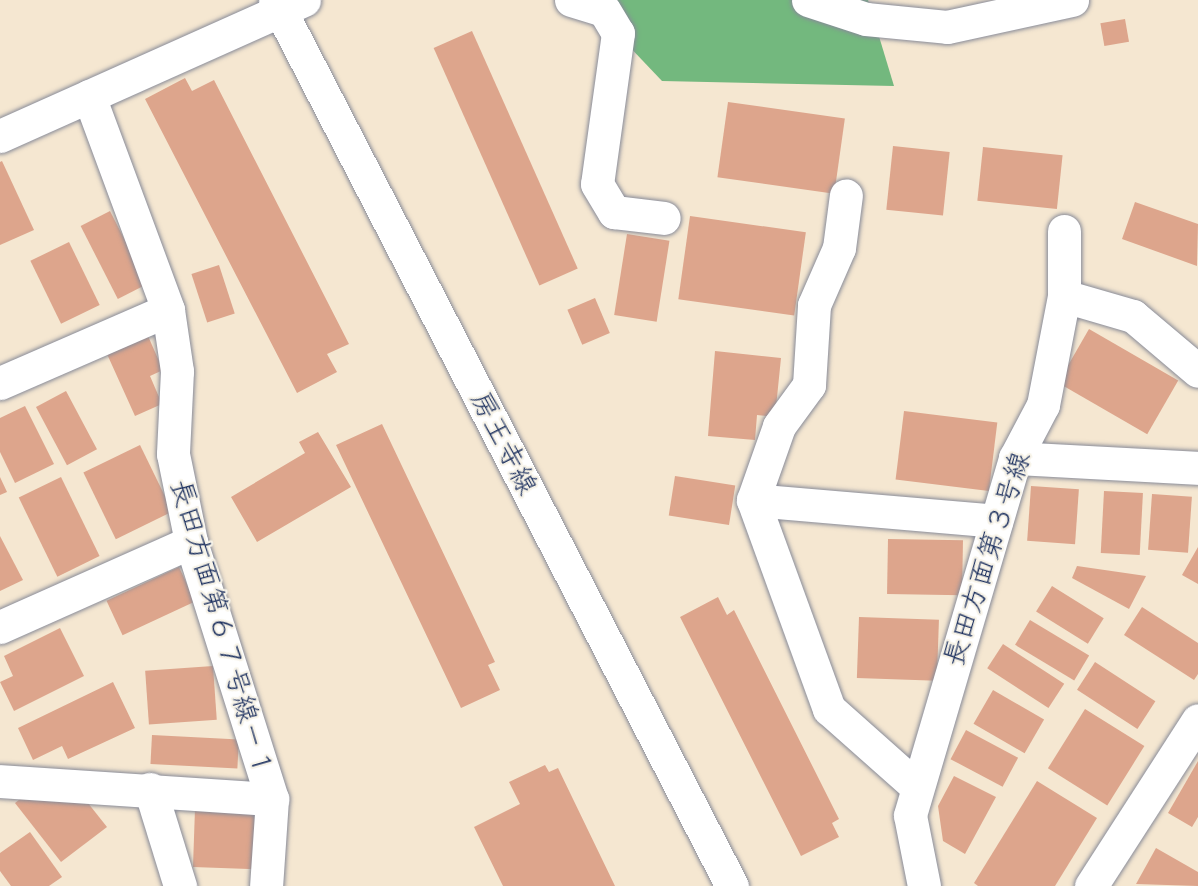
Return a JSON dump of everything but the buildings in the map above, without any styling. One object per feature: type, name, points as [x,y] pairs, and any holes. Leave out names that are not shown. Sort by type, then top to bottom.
[{"type":"street","points":[[571,0],[604,10],[618,33],[597,184],[614,212],[664,218]]},
{"type":"street","points":[[807,0],[866,19],[947,27],[1072,0]]},
{"type":"street","points":[[0,136],[286,3]]},
{"type":"street","name":"房王寺線","points":[[286,3],[732,886]]},
{"type":"street","name":"長田方面第６７号線－１","points":[[89,96],[168,310],[177,371],[173,454],[191,542],[272,799],[266,886]]},
{"type":"street","points":[[846,195],[839,248],[814,305],[809,385],[779,426],[753,500],[829,709],[917,787]]},
{"type":"street","name":"長田方面第３号線","points":[[924,886],[910,814],[1016,458],[1043,405],[1064,296],[1064,231]]},
{"type":"street","points":[[1064,296],[1133,316],[1198,371]]},
{"type":"street","points":[[0,383],[168,310]]},
{"type":"street","points":[[1016,458],[1198,468]]},
{"type":"street","points":[[753,500],[996,521]]},
{"type":"street","points":[[0,627],[191,542]]},
{"type":"street","points":[[1091,886],[1198,720]]},
{"type":"street","points":[[0,781],[150,789],[272,799]]},
{"type":"street","points":[[150,789],[180,886]]},
{"type":"green space","points":[[585,0],[868,0],[894,86],[662,81]]}]
